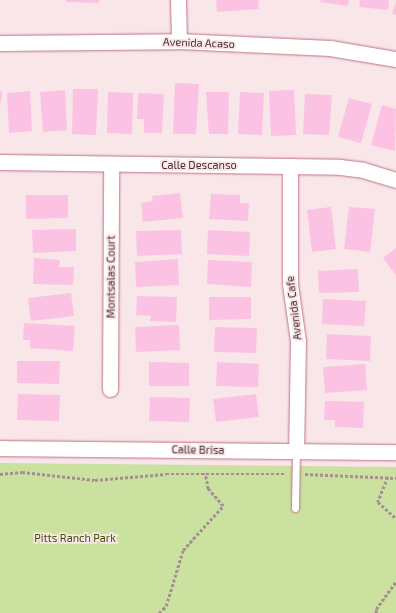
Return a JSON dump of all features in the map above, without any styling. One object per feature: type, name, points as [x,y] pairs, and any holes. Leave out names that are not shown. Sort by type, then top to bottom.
[{"type":"street","points":[[178,0],[179,41]]},
{"type":"street","name":"Avenida Acaso","points":[[0,43],[179,41],[330,48],[396,59]]},
{"type":"street","name":"Calle Descanso","points":[[0,162],[340,167],[362,170],[396,180]]},
{"type":"street","name":"Montsalas Court","points":[[110,389],[111,164]]},
{"type":"street","name":"Avenida Cafe","points":[[290,166],[290,284],[298,341],[296,451]]},
{"type":"street","name":"Calle Brisa","points":[[0,448],[396,452]]},
{"type":"lane","points":[[295,508],[296,451]]},
{"type":"path","points":[[0,474],[22,472],[95,480],[205,473],[295,474],[396,478]]},
{"type":"path","points":[[159,613],[166,606],[183,550],[223,506],[208,489],[205,473]]},
{"type":"path","points":[[388,477],[378,502],[396,518]]},
{"type":"path","points":[[376,613],[376,609],[396,581]]},
{"type":"green space","name":"Pitts Ranch Park","points":[[0,463],[396,467],[396,613],[0,613]]},
{"type":"building","points":[[66,0],[99,0],[99,3],[66,2]]},
{"type":"building","points":[[216,0],[258,0],[259,9],[217,12]]},
{"type":"building","points":[[321,0],[349,0],[348,6],[320,2]]},
{"type":"building","points":[[360,0],[389,0],[388,10],[359,7]]},
{"type":"building","points":[[396,2],[396,15],[392,13]]},
{"type":"building","points":[[175,83],[199,84],[196,134],[173,134]]},
{"type":"building","points":[[73,89],[98,89],[96,135],[72,134]]},
{"type":"building","points":[[65,90],[67,130],[43,132],[40,92]]},
{"type":"building","points":[[294,90],[296,135],[271,136],[269,91]]},
{"type":"building","points":[[0,91],[2,91],[1,103],[0,103]]},
{"type":"building","points":[[30,91],[32,131],[9,133],[7,93]]},
{"type":"building","points":[[108,92],[133,93],[132,134],[107,133]]},
{"type":"building","points":[[206,92],[229,92],[228,134],[209,134]]},
{"type":"building","points":[[240,92],[264,93],[262,135],[238,134]]},
{"type":"building","points":[[138,93],[164,94],[162,133],[144,133],[144,119],[137,119]]},
{"type":"building","points":[[305,94],[332,95],[329,135],[303,134]]},
{"type":"building","points":[[349,98],[372,104],[361,143],[338,137]]},
{"type":"building","points":[[382,105],[396,109],[395,151],[371,145]]},
{"type":"building","points":[[180,193],[183,218],[143,222],[141,203],[153,201],[152,196]]},
{"type":"building","points":[[211,194],[240,195],[240,203],[249,203],[248,221],[209,219]]},
{"type":"building","points":[[26,195],[68,195],[68,218],[26,219]]},
{"type":"building","points":[[331,207],[336,249],[312,252],[307,210]]},
{"type":"building","points":[[349,207],[375,209],[370,252],[344,249]]},
{"type":"building","points":[[76,229],[76,251],[33,253],[32,230]]},
{"type":"building","points":[[181,230],[182,254],[137,256],[136,231]]},
{"type":"building","points":[[208,230],[250,232],[249,256],[207,254]]},
{"type":"building","points":[[396,248],[396,275],[383,258]]},
{"type":"building","points":[[34,258],[60,260],[59,267],[74,267],[73,285],[33,284]]},
{"type":"building","points":[[178,259],[179,285],[136,287],[135,262]]},
{"type":"building","points":[[208,260],[252,262],[251,287],[207,284]]},
{"type":"building","points":[[358,269],[359,292],[319,293],[318,271]]},
{"type":"building","points":[[71,293],[74,316],[31,321],[28,298]]},
{"type":"building","points":[[137,296],[177,297],[176,322],[150,321],[151,316],[136,315]]},
{"type":"building","points":[[209,297],[251,297],[251,319],[209,320]]},
{"type":"building","points":[[323,299],[366,301],[364,326],[322,324]]},
{"type":"building","points":[[24,323],[75,326],[73,351],[30,348],[30,340],[23,340]]},
{"type":"building","points":[[179,325],[180,350],[136,352],[135,327]]},
{"type":"building","points":[[215,327],[257,328],[256,353],[214,352]]},
{"type":"building","points":[[327,334],[371,336],[370,361],[326,359]]},
{"type":"building","points":[[17,361],[60,361],[59,384],[17,383]]},
{"type":"building","points":[[149,362],[189,363],[189,386],[149,386]]},
{"type":"building","points":[[217,362],[259,364],[258,387],[216,386]]},
{"type":"building","points":[[365,364],[367,390],[325,393],[323,367]]},
{"type":"building","points":[[18,394],[60,395],[59,421],[17,420]]},
{"type":"building","points":[[256,394],[259,417],[216,422],[213,399]]},
{"type":"building","points":[[150,397],[190,398],[189,422],[149,421]]},
{"type":"building","points":[[325,401],[364,402],[363,428],[335,427],[335,420],[324,420]]}]
